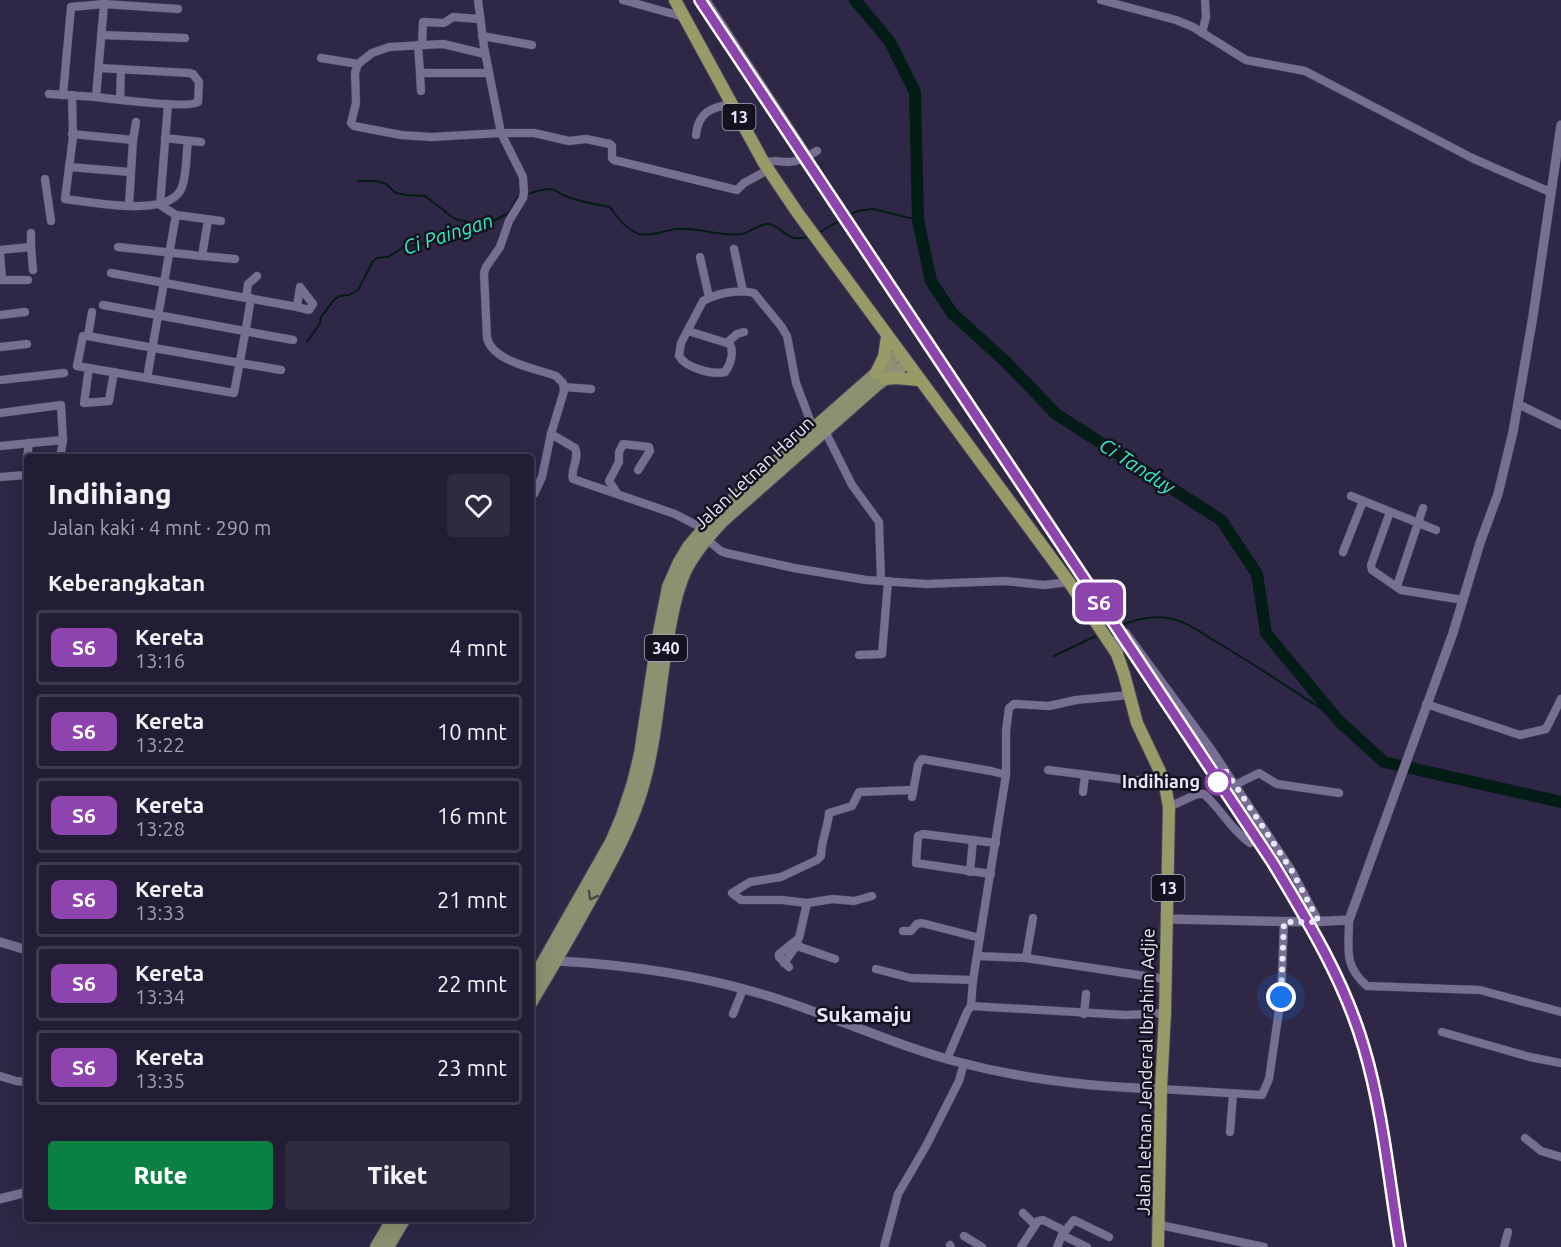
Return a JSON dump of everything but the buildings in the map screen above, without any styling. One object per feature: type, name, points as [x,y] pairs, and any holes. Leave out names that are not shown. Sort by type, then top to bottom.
[{"type":"highway","name":"13","points":[[675,0],[766,166],[813,235],[903,358]]},
{"type":"highway","points":[[887,337],[880,376],[919,380]]},
{"type":"highway","name":"Jalan Letnan Jenderal Ibrahim Adjie","points":[[903,358],[1069,582],[1117,654],[1137,723],[1164,780],[1169,807],[1168,919],[1161,1089],[1158,1247]]},
{"type":"main road","name":"Jalan Letnan Harun","points":[[534,996],[550,961],[620,846],[623,826],[643,786],[650,756],[662,667],[678,590],[704,534],[723,521],[740,499],[903,358]]},
{"type":"main road","name":"Jalan Letnan Harun","points":[[534,980],[550,961]]},
{"type":"main road","points":[[376,1247],[391,1222]]},
{"type":"main road","points":[[388,1247],[403,1222]]},
{"type":"street","points":[[478,0],[485,54],[501,133],[523,177],[524,195],[509,221],[500,247],[484,273],[487,338],[489,345],[497,355],[556,376],[564,387],[542,477],[534,494]]},
{"type":"street","points":[[624,0],[684,17]]},
{"type":"street","points":[[706,0],[808,156]]},
{"type":"street","points":[[1101,0],[1176,20],[1246,60],[1305,71],[1461,153],[1550,192]]},
{"type":"street","points":[[1202,33],[1206,17],[1205,0]]},
{"type":"street","points":[[96,97],[104,2]]},
{"type":"street","points":[[65,199],[72,134],[68,95],[70,8],[104,2],[178,9]]},
{"type":"street","points":[[421,91],[420,21],[444,23],[453,17],[479,19]]},
{"type":"street","points":[[101,35],[185,38]]},
{"type":"street","points":[[482,36],[532,45]]},
{"type":"street","points":[[485,54],[451,45],[382,48],[358,64],[355,74],[356,103],[351,120],[354,126],[401,135],[431,137],[534,133],[569,141],[585,139],[610,144],[614,160],[737,190],[774,159],[790,162],[817,151]]},
{"type":"street","points":[[321,58],[358,64]]},
{"type":"street","points":[[50,94],[168,104],[197,104],[199,82],[193,74],[99,68]]},
{"type":"street","points":[[120,100],[121,69]]},
{"type":"street","points":[[420,73],[489,73]]},
{"type":"street","points":[[160,205],[168,104]]},
{"type":"street","points":[[696,135],[697,127],[705,111],[716,106],[732,104]]},
{"type":"street","points":[[129,206],[130,172],[136,122]]},
{"type":"street","points":[[1561,125],[1518,404],[1498,494],[1453,633],[1349,920],[1348,957],[1356,976],[1367,986],[1480,990],[1561,1012]]},
{"type":"street","points":[[72,134],[133,140]]},
{"type":"street","points":[[165,138],[201,142]]},
{"type":"street","points":[[48,199],[129,206],[160,205],[174,197],[182,186],[188,141]]},
{"type":"street","points":[[69,167],[130,172]]},
{"type":"street","points":[[45,179],[51,221]]},
{"type":"street","points":[[160,205],[176,215],[221,221]]},
{"type":"street","points":[[147,378],[176,215]]},
{"type":"street","points":[[202,256],[208,220]]},
{"type":"street","points":[[31,233],[33,270]]},
{"type":"street","points":[[28,279],[1,280],[0,252],[32,247]]},
{"type":"street","points":[[118,247],[235,259]]},
{"type":"street","points":[[734,249],[743,291]]},
{"type":"street","points":[[700,257],[709,297]]},
{"type":"street","points":[[111,273],[297,307]]},
{"type":"street","points":[[257,276],[248,284],[246,331],[240,363],[234,393],[77,366],[82,336],[88,336],[153,348],[240,363],[281,370]]},
{"type":"street","points":[[688,331],[728,342],[732,348],[725,372],[719,373],[686,364],[680,356],[680,347],[703,300],[743,291],[758,296],[787,336],[789,357],[796,383],[819,429],[852,485],[879,522],[885,581],[882,654],[859,655]]},
{"type":"street","points":[[103,305],[293,340]]},
{"type":"street","points":[[0,315],[25,312]]},
{"type":"street","points":[[88,336],[92,312]]},
{"type":"street","points":[[728,342],[737,334],[744,332]]},
{"type":"street","points":[[0,347],[27,344]]},
{"type":"street","points":[[89,368],[84,403],[109,401],[114,372]]},
{"type":"street","points":[[0,380],[64,373]]},
{"type":"street","points":[[564,387],[591,389]]},
{"type":"street","points":[[1518,404],[1561,425]]},
{"type":"street","points":[[0,412],[61,405],[63,440],[61,454]]},
{"type":"street","points":[[551,434],[575,448],[578,456],[572,472],[573,479],[675,514],[726,553],[794,568],[885,581],[937,584],[1005,581],[1044,585],[1069,582]]},
{"type":"street","points":[[0,446],[63,440]]},
{"type":"street","points":[[28,454],[29,443]]},
{"type":"street","points":[[617,493],[609,481],[619,462],[619,452],[623,444],[650,448],[638,470]]},
{"type":"street","points":[[0,477],[24,475]]},
{"type":"street","points":[[1352,496],[1436,530]]},
{"type":"street","points":[[1343,552],[1363,501]]},
{"type":"street","points":[[1397,586],[1423,508]]},
{"type":"street","points":[[1390,512],[1371,565],[1375,573],[1401,590],[1410,593],[1463,600]]},
{"type":"street","points":[[1117,654],[1121,647],[1117,638],[1126,633],[1211,749],[1292,871],[1319,922]]},
{"type":"street","points":[[947,1059],[971,1005],[1006,775],[1007,715],[1011,706],[1021,704],[1049,706],[1076,700],[1130,695]]},
{"type":"street","points":[[1426,704],[1520,735],[1546,729],[1561,699]]},
{"type":"street","points":[[872,896],[854,901],[833,899],[807,903],[782,900],[741,900],[732,893],[750,882],[781,877],[817,860],[821,856],[821,846],[825,838],[829,813],[852,806],[859,792],[912,794],[918,765],[922,759],[1006,775]]},
{"type":"street","points":[[1048,770],[1127,780],[1164,780]]},
{"type":"street","points":[[1234,785],[1259,773],[1277,784],[1339,793]]},
{"type":"street","points":[[1083,792],[1085,775]]},
{"type":"street","points":[[1169,807],[1199,793],[1204,794],[1222,817],[1251,843]]},
{"type":"street","points":[[991,874],[918,864],[915,860],[918,836],[920,834],[996,843]]},
{"type":"street","points":[[970,872],[973,840]]},
{"type":"street","points":[[786,965],[802,930],[807,903]]},
{"type":"street","points":[[1026,958],[1033,918]]},
{"type":"street","points":[[1168,919],[1284,922],[1349,920]]},
{"type":"street","points":[[534,961],[681,974],[744,989],[947,1059],[1012,1075],[1060,1082],[1262,1095],[1269,1079],[1281,997],[1284,922]]},
{"type":"street","points":[[903,931],[911,931],[917,924],[922,923],[980,938]]},
{"type":"street","points":[[0,942],[24,949]]},
{"type":"street","points":[[796,943],[835,959]]},
{"type":"street","points":[[977,956],[1026,958],[1165,979]]},
{"type":"street","points":[[876,969],[911,978],[973,980]]},
{"type":"street","points":[[733,1014],[744,989]]},
{"type":"street","points":[[1084,1014],[1086,994]]},
{"type":"street","points":[[971,1005],[1126,1016],[1165,1013]]},
{"type":"street","points":[[1442,1032],[1530,1057],[1561,1063]]},
{"type":"street","points":[[884,1247],[898,1194],[959,1081],[964,1064]]},
{"type":"street","points":[[0,1076],[24,1082]]},
{"type":"street","points":[[1230,1132],[1233,1094]]},
{"type":"street","points":[[1525,1138],[1541,1151],[1561,1157]]},
{"type":"street","points":[[0,1198],[24,1193]]},
{"type":"street","points":[[1023,1213],[1034,1224]]},
{"type":"street","points":[[1020,1247],[1034,1224],[1043,1220],[1087,1247]]},
{"type":"street","points":[[1057,1247],[1063,1233],[1074,1220],[1109,1237]]},
{"type":"street","points":[[1160,1225],[1264,1247]]},
{"type":"street","points":[[1504,1247],[1508,1232]]},
{"type":"street","points":[[964,1236],[980,1246]]},
{"type":"waterway","name":"Ci Tanduy","points":[[855,0],[890,42],[915,92],[918,220],[931,281],[952,313],[1006,362],[1056,414],[1221,520],[1257,574],[1266,633],[1338,720],[1384,762],[1561,802]]},
{"type":"waterway","points":[[358,181],[376,181],[386,184],[396,193],[425,196],[455,219],[481,225]]},
{"type":"waterway","name":"Ci Paingan","points":[[307,342],[334,300],[358,290],[373,261],[377,258],[388,257],[402,248],[434,241],[448,233],[487,224],[509,213],[518,197],[542,190],[551,189],[575,199],[610,207],[623,223],[640,234],[650,235],[672,230],[693,229],[734,235],[768,224],[795,238],[810,236]]},
{"type":"waterway","name":"Ci Paingan","points":[[818,233],[857,211],[873,209],[918,220]]},
{"type":"waterway","points":[[1106,632],[1144,619],[1160,617],[1181,622],[1249,662],[1338,720]]},
{"type":"waterway","points":[[1054,656],[1098,635]]},
{"type":"railway","points":[[700,0],[1273,863],[1308,922],[1357,1027],[1371,1074],[1400,1247]]},
{"type":"train","name":"S6","points":[[700,0],[1273,863],[1308,922],[1342,992],[1364,1048],[1376,1100],[1400,1247]]},
{"type":"place","name":"Indihiang","points":[[1218,782]]},
{"type":"district","name":"Sukamaju","points":[[864,1015]]},
{"type":"route","points":[[1218,782],[1223,767],[1292,871],[1319,922],[1284,922],[1281,997]]}]
